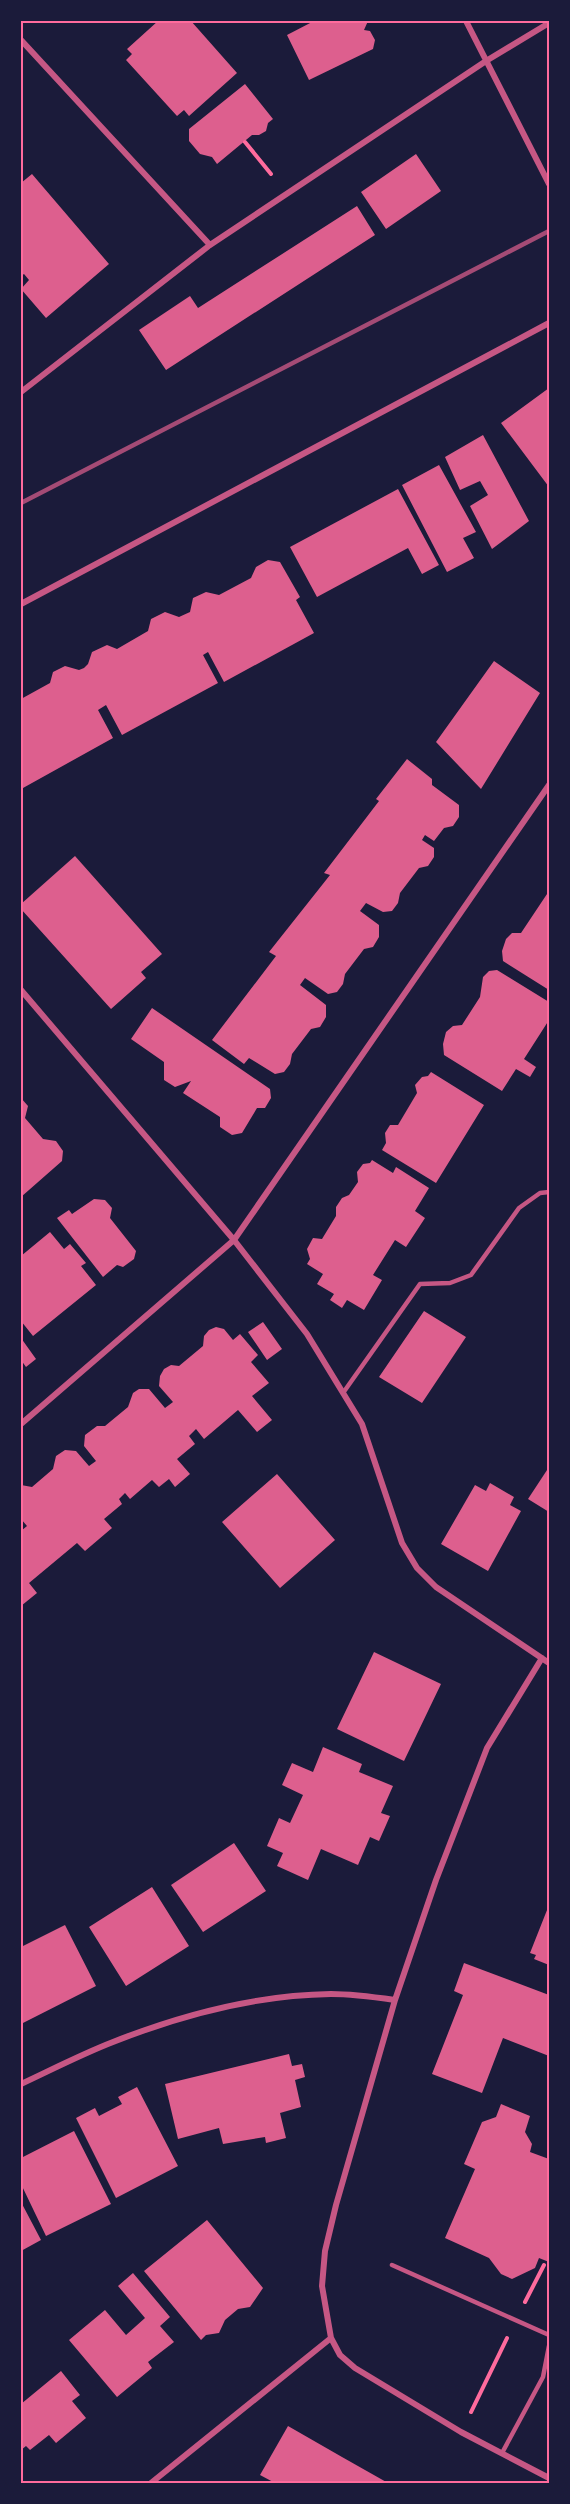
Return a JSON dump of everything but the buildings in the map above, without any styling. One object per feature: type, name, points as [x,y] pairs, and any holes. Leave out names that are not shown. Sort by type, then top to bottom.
[{"type":"street","points":[[466,21],[549,184]]},
{"type":"street","points":[[21,392],[210,244],[486,61],[549,23]]},
{"type":"street","points":[[21,40],[210,244]]},
{"type":"street","points":[[21,604],[549,323]]},
{"type":"street","points":[[21,1424],[234,1240],[549,785]]},
{"type":"street","points":[[21,990],[234,1240],[307,1334],[362,1424],[402,1543],[417,1568],[436,1587],[549,1663]]},
{"type":"street","points":[[542,1658],[486,1748],[436,1880],[395,2000],[336,2205],[325,2252],[322,2286],[331,2338],[340,2355],[355,2368],[461,2432],[549,2478]]},
{"type":"street","points":[[21,2084],[112,2042],[165,2024],[227,2008],[265,2000],[332,1994],[395,2000]]},
{"type":"street","points":[[151,2483],[331,2338]]},
{"type":"lane","points":[[343,1393],[420,1284],[450,1283],[471,1275],[519,1208],[540,1193],[549,1192]]},
{"type":"lane","points":[[392,2265],[549,2335]]},
{"type":"lane","points":[[502,2452],[543,2377],[549,2346]]},
{"type":"path","points":[[245,142],[271,174]]},
{"type":"path","points":[[461,2432],[544,2265]]},
{"type":"railway","points":[[21,503],[549,231]]}]
